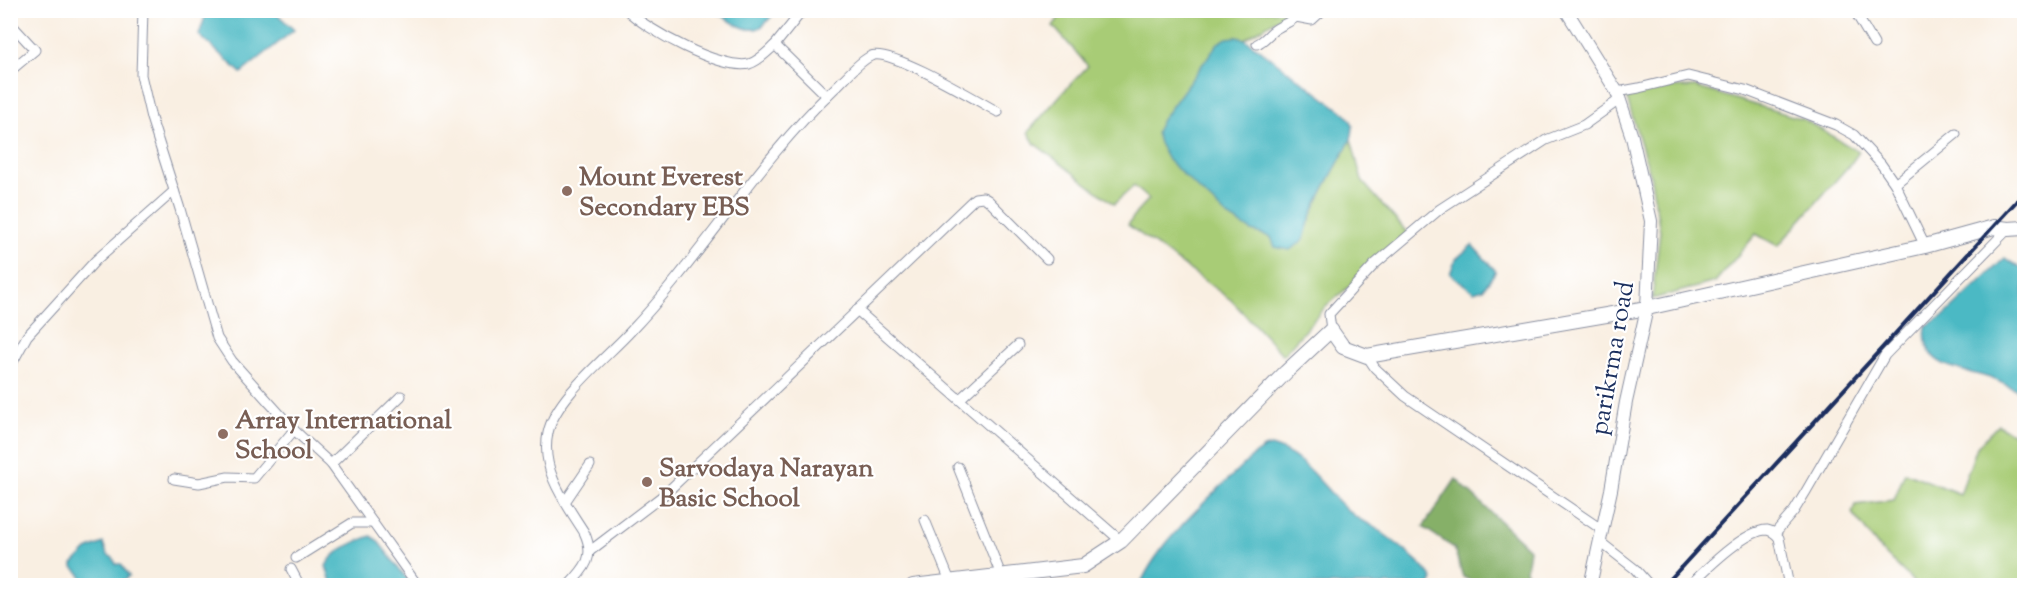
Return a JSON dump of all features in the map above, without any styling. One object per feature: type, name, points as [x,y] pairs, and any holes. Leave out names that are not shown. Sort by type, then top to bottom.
[{"type":"main road","points":[[913,585],[1083,566],[1121,541],[1286,372],[1331,330],[1343,347],[1366,356],[1647,308],[1925,246],[1994,227],[2025,228]]},
{"type":"street","points":[[142,10],[141,75],[151,118],[217,338],[232,361],[294,430],[331,464],[418,585]]},
{"type":"street","points":[[627,10],[681,46],[699,54],[740,65],[757,61],[774,45],[803,10]]},
{"type":"street","points":[[1257,44],[1296,17],[1312,20],[1323,10]]},
{"type":"street","name":"parikrma road","points":[[1566,10],[1618,96],[1632,137],[1651,221],[1647,308],[1590,585]]},
{"type":"street","points":[[1854,10],[1874,44]]},
{"type":"street","points":[[10,22],[35,50],[10,71]]},
{"type":"street","points":[[774,45],[827,96]]},
{"type":"street","points":[[568,585],[585,567],[590,551],[584,532],[552,477],[548,459],[548,431],[558,409],[572,391],[631,332],[682,272],[811,111],[862,63],[877,54],[888,56],[938,78],[998,112]]},
{"type":"street","points":[[1331,330],[1329,314],[1350,290],[1375,264],[1440,209],[1546,140],[1584,125],[1618,96],[1688,76],[1744,90],[1836,125],[1854,135],[1881,164],[1895,184],[1925,246]]},
{"type":"street","points":[[1895,184],[1956,134]]},
{"type":"street","points":[[10,367],[27,336],[96,260],[174,191]]},
{"type":"street","points":[[590,551],[665,494],[930,243],[933,237],[969,202],[980,197],[987,200],[1047,259]]},
{"type":"street","points":[[1775,533],[1806,493],[1885,355],[2008,229]]},
{"type":"street","points":[[857,310],[1121,541]]},
{"type":"street","points":[[960,399],[1018,345]]},
{"type":"street","points":[[1366,356],[1390,384],[1413,402],[1600,535],[1650,585]]},
{"type":"street","points":[[331,464],[401,396]]},
{"type":"street","points":[[174,479],[199,483],[228,477],[254,478],[294,430]]},
{"type":"street","points":[[566,502],[590,465]]},
{"type":"street","points":[[958,467],[1001,575]]},
{"type":"street","points":[[925,520],[950,581]]},
{"type":"street","points":[[297,558],[352,523],[373,523]]},
{"type":"street","points":[[1689,585],[1730,548],[1752,534],[1765,530],[1775,533],[1779,538],[1789,585]]},
{"type":"street","points":[[291,569],[300,585]]},
{"type":"green space","points":[[1064,11],[1290,11],[1245,39],[1236,37],[1252,231],[1271,237],[1304,239],[1318,200],[1351,139],[1362,181],[1410,236],[1327,305],[1283,355],[1231,300],[1128,225],[1149,199],[1134,186],[1114,204],[1035,144],[1028,132],[1088,66],[1053,26]]},
{"type":"green space","points":[[1695,87],[1803,119],[1859,152],[1778,246],[1756,234],[1715,282],[1652,299],[1660,231],[1650,174],[1626,96],[1648,88]]},
{"type":"green space","points":[[1998,425],[2024,440],[2024,585],[1915,585],[1881,550],[1852,513],[1855,505],[1894,500],[1905,472],[1960,494],[1977,447]]},
{"type":"green space","points":[[1456,479],[1529,549],[1526,571],[1532,585],[1480,585],[1463,577],[1454,548],[1423,527]]},
{"type":"water","points":[[207,11],[274,11],[294,30],[241,73],[199,35]]},
{"type":"water","points":[[716,11],[776,11],[764,25],[748,29]]},
{"type":"water","points":[[1227,38],[1245,39],[1346,114],[1353,126],[1351,139],[1318,200],[1304,239],[1290,250],[1275,247],[1271,237],[1252,231],[1226,215],[1168,160],[1156,132],[1162,120],[1218,43]]},
{"type":"water","points":[[1472,245],[1496,271],[1483,289],[1474,292],[1450,274],[1455,260]]},
{"type":"water","points":[[2005,258],[2024,271],[2024,393],[1990,378],[1945,364],[1929,351],[1926,340],[1926,326],[1945,315]]},
{"type":"water","points":[[1271,446],[1296,458],[1344,507],[1414,559],[1433,580],[1430,585],[1140,585],[1161,550],[1191,515],[1255,454]]},
{"type":"water","points":[[371,536],[377,540],[412,585],[332,585],[326,566],[329,561],[346,547]]},
{"type":"water","points":[[103,543],[107,554],[116,564],[121,564],[129,576],[117,585],[86,585],[73,564],[87,550]]},
{"type":"railway","points":[[1664,586],[2024,193]]},
{"type":"place","name":"Mount Everest Secondary EBS","points":[[567,191]]},
{"type":"place","name":"Array International School","points":[[223,434]]},
{"type":"place","name":"Sarvodaya Narayan Basic School","points":[[647,482]]}]
